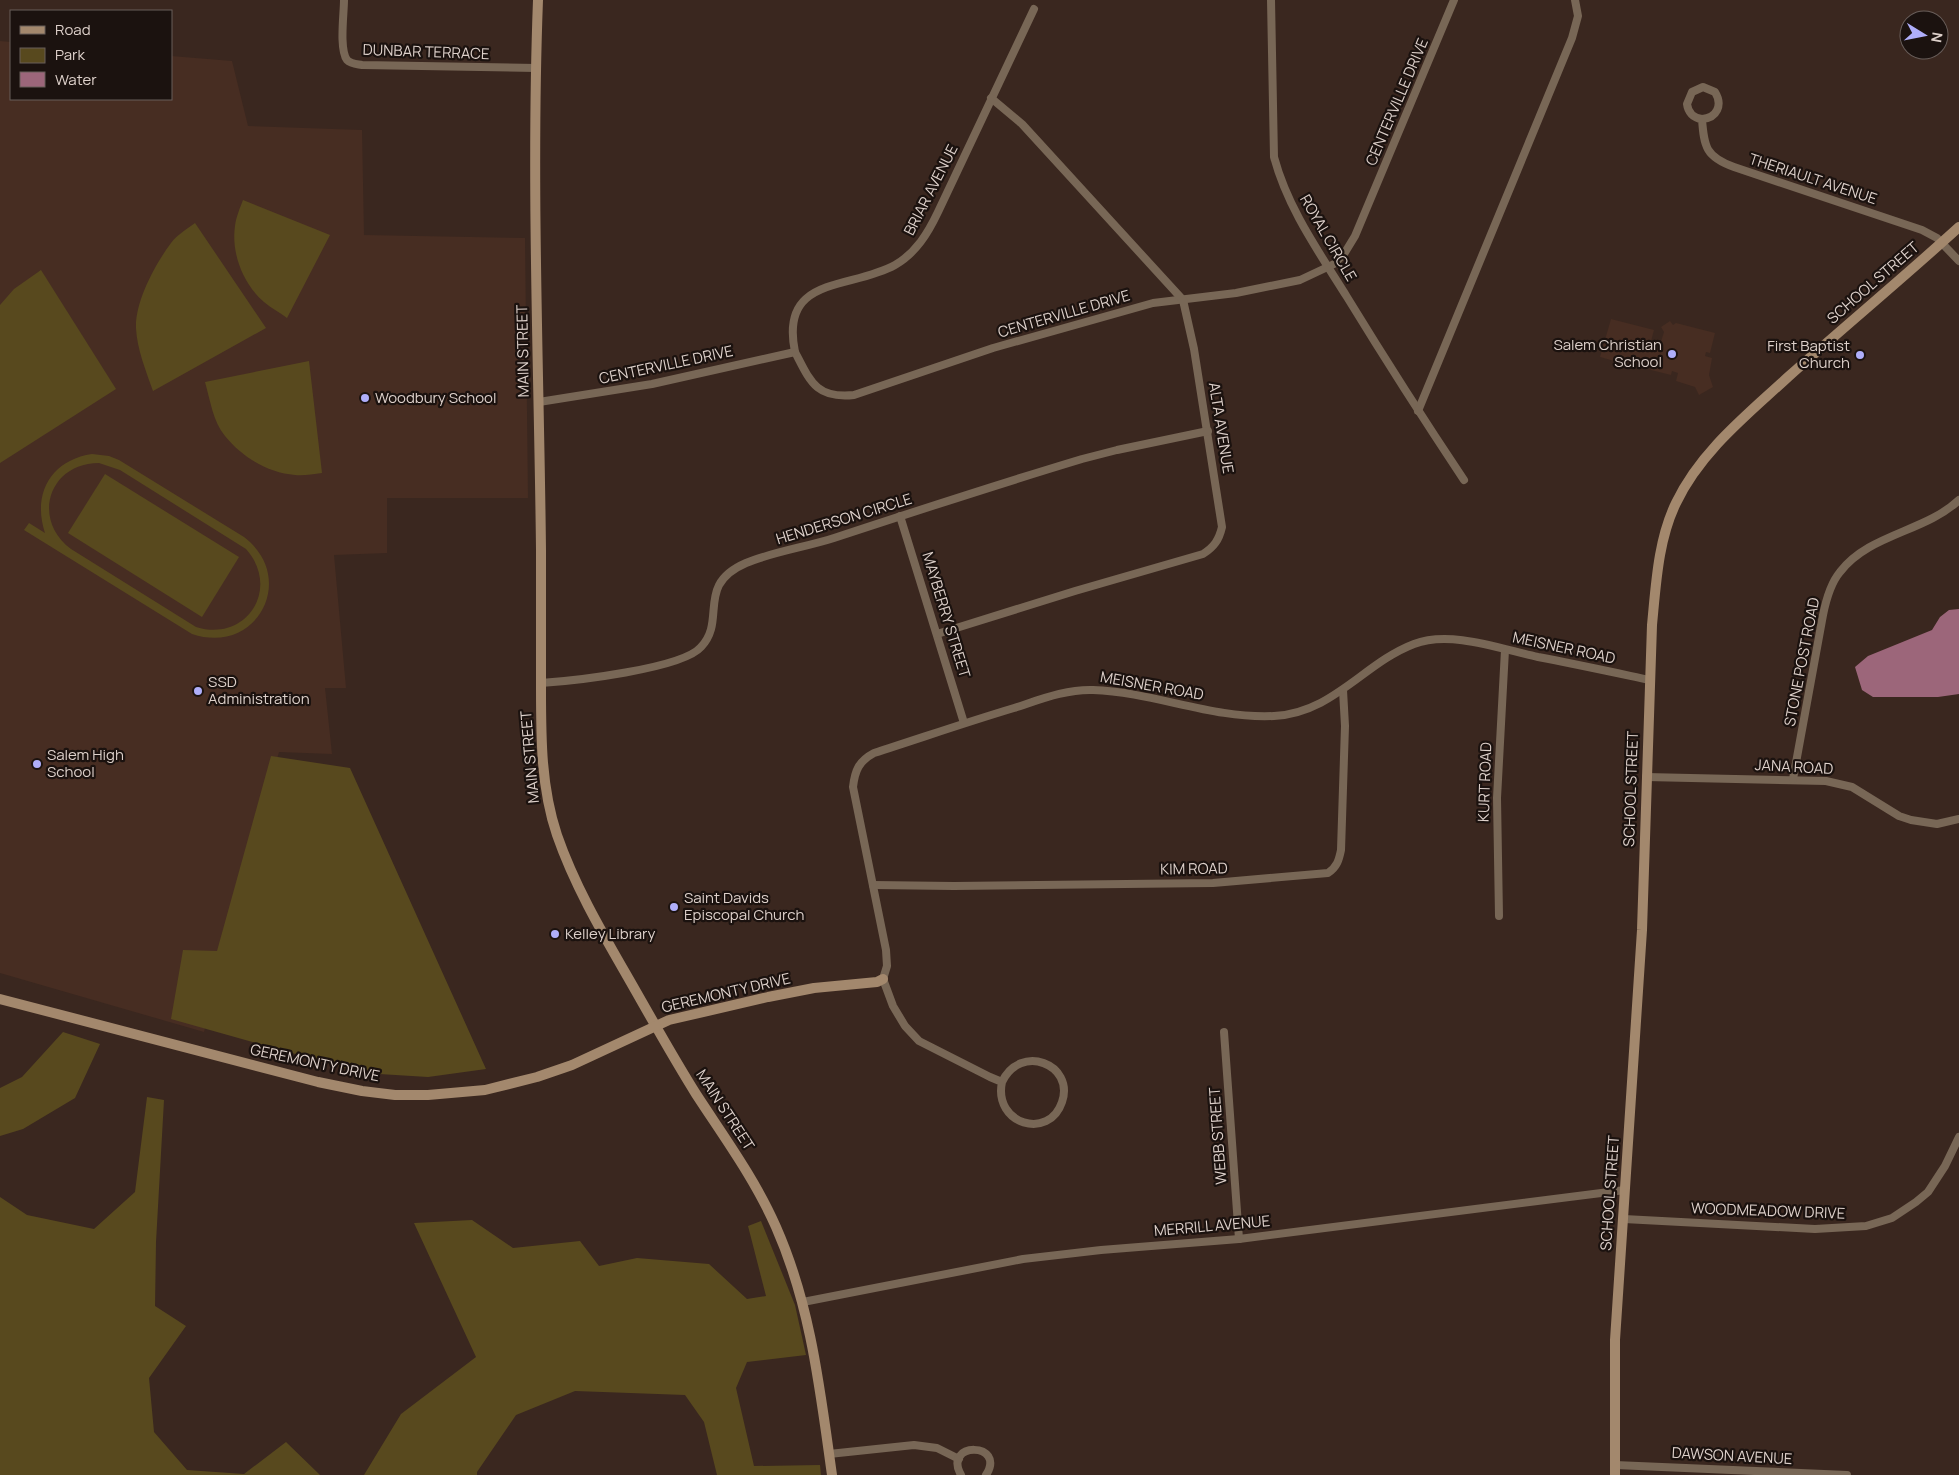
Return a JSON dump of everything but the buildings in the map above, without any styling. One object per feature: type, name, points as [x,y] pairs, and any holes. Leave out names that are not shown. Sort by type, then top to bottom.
[{"type":"street","name":"DUNBAR TERRACE","points":[[344,0],[343,47],[346,58],[351,63],[362,65],[536,68]]},
{"type":"street","name":"MAIN STREET","points":[[538,0],[534,135],[539,402],[541,683],[545,783],[558,836],[584,898],[655,1026],[756,1188],[775,1224],[803,1302],[815,1357],[832,1475]]},
{"type":"street","name":"ROYAL CIRCLE","points":[[1271,0],[1274,156],[1280,179],[1298,219],[1418,411],[1464,480]]},
{"type":"street","name":"CENTERVILLE DRIVE","points":[[539,402],[652,384],[795,352],[806,373],[818,388],[834,396],[854,395],[1022,340],[1158,301],[1183,300],[1236,293],[1290,283],[1329,268],[1344,254],[1360,225],[1454,0]]},
{"type":"street","points":[[1418,411],[1572,38],[1578,16],[1575,0]]},
{"type":"street","name":"BRIAR AVENUE","points":[[795,352],[792,330],[793,319],[798,306],[828,286],[894,266],[918,245],[934,221],[1034,9]]},
{"type":"street","points":[[1706,88],[1712,90],[1717,95],[1719,105],[1714,114],[1709,118],[1702,119],[1691,113],[1688,107],[1688,100],[1694,90],[1706,88]]},
{"type":"street","name":"ALTA AVENUE","points":[[937,634],[1203,554],[1213,548],[1219,538],[1222,527],[1193,342],[1183,300],[1022,124],[992,98]]},
{"type":"street","name":"THERIAULT AVENUE","points":[[1702,119],[1706,147],[1714,158],[1723,163],[1906,223],[1932,235],[1942,243]]},
{"type":"street","name":"SCHOOL STREET","points":[[1615,1470],[1615,1340],[1642,930],[1646,777],[1654,603],[1664,540],[1676,504],[1694,471],[1724,436],[1959,227]]},
{"type":"street","points":[[1942,243],[1959,261]]},
{"type":"street","name":"HENDERSON CIRCLE","points":[[541,683],[579,680],[628,672],[694,654],[708,636],[715,592],[727,573],[747,562],[823,541],[1082,459],[1208,431]]},
{"type":"street","name":"STONE POST ROAD","points":[[1793,779],[1823,615],[1829,592],[1839,573],[1859,554],[1934,519],[1959,500]]},
{"type":"street","name":"MAYBERRY STREET","points":[[900,516],[964,723]]},
{"type":"street","name":"MEISNER ROAD","points":[[883,979],[887,966],[886,950],[853,787],[858,766],[864,758],[874,753],[1060,693],[1082,690],[1115,692],[1225,713],[1259,716],[1287,714],[1328,700],[1396,653],[1427,640],[1450,639],[1650,680]]},
{"type":"street","name":"KURT ROAD","points":[[1499,916],[1497,798],[1505,650]]},
{"type":"street","name":"KIM ROAD","points":[[873,884],[954,886],[1213,883],[1328,873],[1334,868],[1341,850],[1343,690]]},
{"type":"street","name":"JANA ROAD","points":[[1646,777],[1793,779],[1826,782],[1852,787],[1868,795],[1899,816],[1911,820],[1937,824],[1959,819]]},
{"type":"street","points":[[883,979],[899,1017],[920,1041],[972,1069],[1002,1082]]},
{"type":"street","name":"GEREMONTY DRIVE","points":[[0,999],[318,1082],[362,1091],[395,1095],[451,1094],[485,1090],[514,1083],[581,1061],[668,1020],[768,996],[814,988],[877,982],[883,979]]},
{"type":"street","name":"WEBB STREET","points":[[1224,1032],[1239,1239]]},
{"type":"street","points":[[1027,1061],[1040,1061],[1052,1067],[1061,1078],[1064,1091],[1061,1104],[1053,1116],[1041,1122],[1021,1122],[1009,1114],[1002,1102],[1002,1082],[1009,1070],[1014,1066],[1027,1061]]},
{"type":"street","name":"WOODMEADOW DRIVE","points":[[1624,1219],[1815,1229],[1866,1226],[1892,1218],[1928,1192],[1945,1166],[1959,1137]]},
{"type":"street","name":"MERRILL AVENUE","points":[[803,1302],[1023,1259],[1101,1250],[1239,1239],[1625,1190]]},
{"type":"street","points":[[829,1454],[914,1445],[937,1448],[959,1459]]},
{"type":"street","points":[[961,1475],[958,1470],[959,1459],[966,1451],[976,1449],[981,1450],[990,1463],[986,1475]]},
{"type":"street","name":"DAWSON AVENUE","points":[[1615,1470],[1847,1475]]},
{"type":"shaded area","points":[[0,41],[10,42],[10,100],[172,100],[172,56],[232,61],[248,126],[362,130],[364,235],[525,238],[528,498],[387,498],[387,553],[334,555],[346,688],[325,688],[332,754],[279,752],[204,1032],[0,973]]},
{"type":"shaded area","points":[[1611,319],[1654,330],[1650,345],[1659,348],[1664,332],[1661,327],[1670,321],[1673,325],[1676,323],[1715,333],[1710,353],[1706,352],[1705,356],[1712,358],[1709,375],[1713,387],[1699,395],[1695,387],[1676,381],[1678,373],[1672,371],[1671,375],[1651,370],[1652,363],[1646,361],[1643,369],[1600,357]]},
{"type":"green space","points":[[243,200],[330,235],[287,318],[257,295],[240,267],[234,236],[236,219]]},
{"type":"green space","points":[[195,223],[266,328],[153,391],[138,344],[136,328],[139,306],[153,272],[165,251],[176,237]]},
{"type":"green space","points":[[41,270],[116,389],[0,463],[0,305],[14,289]]},
{"type":"green space","points":[[309,361],[322,473],[285,474],[256,463],[239,451],[225,436],[215,417],[205,382]]},
{"type":"green space","points":[[92,454],[109,456],[119,460],[244,537],[260,554],[268,573],[268,592],[263,609],[251,624],[235,634],[215,638],[192,634],[24,530],[29,523],[45,533],[41,505],[43,492],[48,481],[56,471],[66,463]],"holes":[[[99,463],[120,470],[246,549],[256,564],[260,580],[259,595],[253,609],[243,620],[230,627],[214,630],[196,627],[71,549],[59,537],[51,523],[49,509],[51,495],[58,482],[68,472],[82,465]]]},
{"type":"green space","points":[[105,474],[239,557],[202,617],[68,533]]},
{"type":"green space","points":[[271,756],[350,768],[486,1069],[428,1077],[363,1073],[171,1019],[183,950],[217,951]]},
{"type":"green space","points":[[63,1032],[100,1044],[75,1098],[23,1129],[0,1136],[0,1088],[22,1077]]},
{"type":"green space","points":[[147,1097],[164,1100],[156,1242],[155,1306],[186,1326],[149,1378],[154,1432],[187,1470],[244,1474],[286,1442],[320,1475],[0,1475],[0,1197],[27,1215],[94,1229],[135,1192]]},
{"type":"green space","points":[[472,1220],[513,1248],[580,1241],[599,1266],[637,1258],[709,1264],[747,1299],[766,1296],[748,1226],[761,1221],[795,1305],[806,1355],[747,1362],[736,1388],[754,1466],[820,1465],[821,1475],[717,1475],[704,1422],[685,1395],[575,1391],[516,1415],[477,1472],[477,1475],[364,1475],[401,1414],[476,1357],[414,1223]]},
{"type":"water","points":[[1959,609],[1959,694],[1938,697],[1873,697],[1862,690],[1855,667],[1868,656],[1932,630],[1940,617],[1949,610]]},
{"type":"place","name":"Salem Christian School","points":[[1672,354]]},
{"type":"place","name":"First Baptist Church","points":[[1860,355]]},
{"type":"place","name":"Woodbury School","points":[[365,398]]},
{"type":"place","name":"SSD Administration","points":[[198,691]]},
{"type":"place","name":"Salem High School","points":[[37,764]]},
{"type":"place","name":"Saint Davids Episcopal Church","points":[[674,907]]},
{"type":"place","name":"Kelley Library","points":[[555,934]]}]
